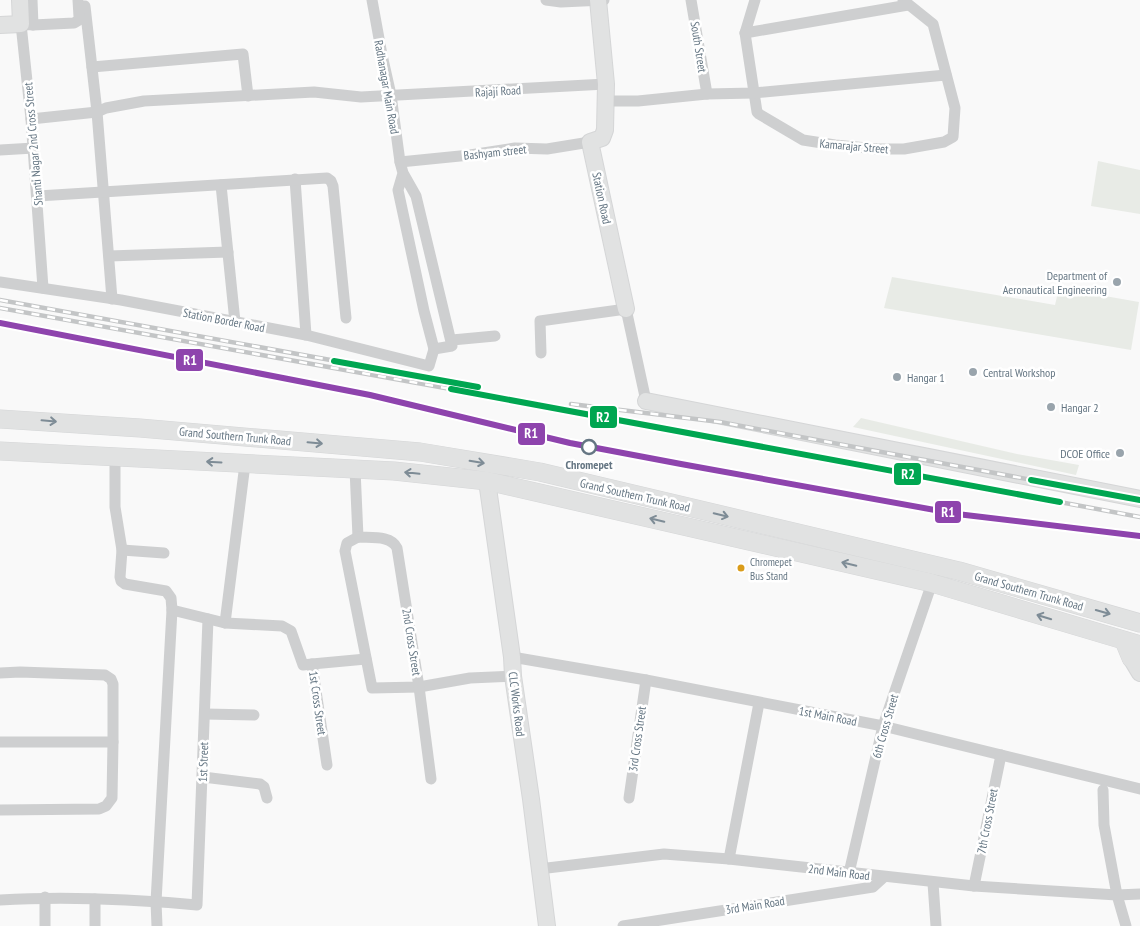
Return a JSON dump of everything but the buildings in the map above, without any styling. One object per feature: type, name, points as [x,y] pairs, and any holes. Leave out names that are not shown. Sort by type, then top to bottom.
[{"type":"main road","name":"Grand Southern Trunk Road","points":[[0,419],[122,427],[432,454],[540,472],[938,566],[1140,623]]},
{"type":"main road","name":"Grand Southern Trunk Road","points":[[0,451],[394,471],[487,482],[932,583],[1135,655]]},
{"type":"street","name":"Shanti Nagar 2nd Cross Street","points":[[20,0],[27,24],[31,119],[38,196],[43,288]]},
{"type":"street","points":[[27,24],[32,0]]},
{"type":"street","name":"Radhanagar Main Road","points":[[372,0],[391,95],[401,168]]},
{"type":"street","points":[[546,0],[561,2],[601,0],[606,92],[605,130],[602,138],[590,142]]},
{"type":"street","name":"South Street","points":[[691,0],[707,94]]},
{"type":"street","points":[[754,93],[745,33],[755,0]]},
{"type":"street","points":[[745,33],[906,2]]},
{"type":"street","name":"Kamarajar Street","points":[[754,93],[757,112],[762,117],[803,140],[878,150],[904,149],[944,142],[953,137],[955,108],[933,24],[906,2]]},
{"type":"street","points":[[0,24],[77,21],[82,3]]},
{"type":"street","points":[[82,3],[97,112],[112,299]]},
{"type":"street","points":[[92,67],[243,54],[248,96]]},
{"type":"street","points":[[606,92],[638,101],[707,94],[754,93],[946,75]]},
{"type":"street","name":"Rajaji Road","points":[[31,119],[97,112],[106,108],[144,101],[314,92],[361,97],[495,91],[606,92]]},
{"type":"street","name":"Bashyam street","points":[[401,168],[515,148],[547,149],[590,142]]},
{"type":"street","name":"Station Road","points":[[590,142],[646,401]]},
{"type":"street","points":[[0,150],[34,148]]},
{"type":"street","points":[[401,168],[416,196],[452,346],[434,349],[398,190],[401,168]]},
{"type":"street","points":[[38,196],[327,178],[333,186],[346,318]]},
{"type":"street","points":[[295,179],[306,335]]},
{"type":"street","points":[[221,185],[235,322]]},
{"type":"street","points":[[109,256],[228,252]]},
{"type":"street","name":"Station Border Road","points":[[0,282],[112,299],[306,335],[429,366],[434,349]]},
{"type":"street","points":[[541,352],[540,321],[626,309]]},
{"type":"street","points":[[452,340],[495,336]]},
{"type":"street","points":[[646,401],[1140,499]]},
{"type":"street","points":[[115,456],[115,507],[122,550],[121,581],[125,584],[166,591],[171,598],[172,610],[156,902],[157,926]]},
{"type":"street","points":[[225,623],[245,464]]},
{"type":"street","points":[[355,469],[358,537],[347,543],[345,550],[372,688],[419,686],[470,678],[513,676]]},
{"type":"street","name":"CLC Works Road","points":[[487,482],[547,926]]},
{"type":"street","name":"2nd Cross Street","points":[[358,537],[389,540],[397,548],[419,686],[431,779]]},
{"type":"street","points":[[122,550],[164,553]]},
{"type":"street","name":"6th Cross Street","points":[[849,873],[883,726],[938,566]]},
{"type":"street","points":[[172,610],[225,623],[282,626],[291,632],[303,665],[312,664]]},
{"type":"street","name":"1st Street","points":[[156,902],[197,905],[208,618]]},
{"type":"street","name":"1st Main Road","points":[[512,657],[646,680],[883,726],[1140,789]]},
{"type":"street","name":"1st Cross Street","points":[[327,765],[312,664],[366,658]]},
{"type":"street","points":[[0,673],[105,674],[111,678],[113,684],[114,742],[112,798],[106,806],[99,809],[0,810]]},
{"type":"street","name":"3rd Cross Street","points":[[629,798],[646,680]]},
{"type":"street","points":[[729,859],[759,703]]},
{"type":"street","points":[[205,714],[254,714]]},
{"type":"street","points":[[0,742],[114,742]]},
{"type":"street","name":"7th Cross Street","points":[[974,886],[1001,755]]},
{"type":"street","points":[[203,777],[260,784],[264,787],[267,798]]},
{"type":"street","points":[[1103,790],[1104,825],[1117,895],[1126,926]]},
{"type":"street","name":"2nd Main Road","points":[[539,870],[664,854],[729,859],[974,886],[1117,895],[1140,894]]},
{"type":"street","name":"3rd Main Road","points":[[623,926],[873,887],[884,877]]},
{"type":"street","points":[[933,882],[936,926]]},
{"type":"street","points":[[0,900],[45,897],[156,902]]},
{"type":"street","points":[[45,897],[46,926]]},
{"type":"street","points":[[95,899],[95,926]]},
{"type":"shaded area","points":[[1098,161],[1140,170],[1140,214],[1091,206]]},
{"type":"shaded area","points":[[892,277],[1055,305],[1059,288],[1139,302],[1131,350],[884,308]]},
{"type":"shaded area","points":[[861,418],[1017,454],[1079,465],[1076,475],[853,427]]},
{"type":"railway","points":[[0,300],[369,367]]},
{"type":"railway","points":[[0,308],[540,405],[1140,517]]},
{"type":"railway","points":[[571,404],[720,422],[1140,500]]},
{"type":"transit line","name":"R1","points":[[0,323],[370,395],[570,443],[681,464],[957,514],[1140,536]]},
{"type":"transit line","name":"R2","points":[[334,361],[478,387]]},
{"type":"transit line","name":"R2","points":[[451,389],[1060,502]]},
{"type":"transit line","name":"R2","points":[[1031,480],[1140,500]]},
{"type":"place","name":"Department of Aeronautical Engineering","points":[[1117,282]]},
{"type":"place","name":"Central Workshop","points":[[973,372]]},
{"type":"place","name":"Hangar 1","points":[[897,377]]},
{"type":"place","name":"Hangar 2","points":[[1051,407]]},
{"type":"place","name":"Chromepet","points":[[589,447]]},
{"type":"place","name":"DCOE Office","points":[[1120,453]]},
{"type":"place","name":"Chromepet Bus Stand","points":[[741,568]]}]
